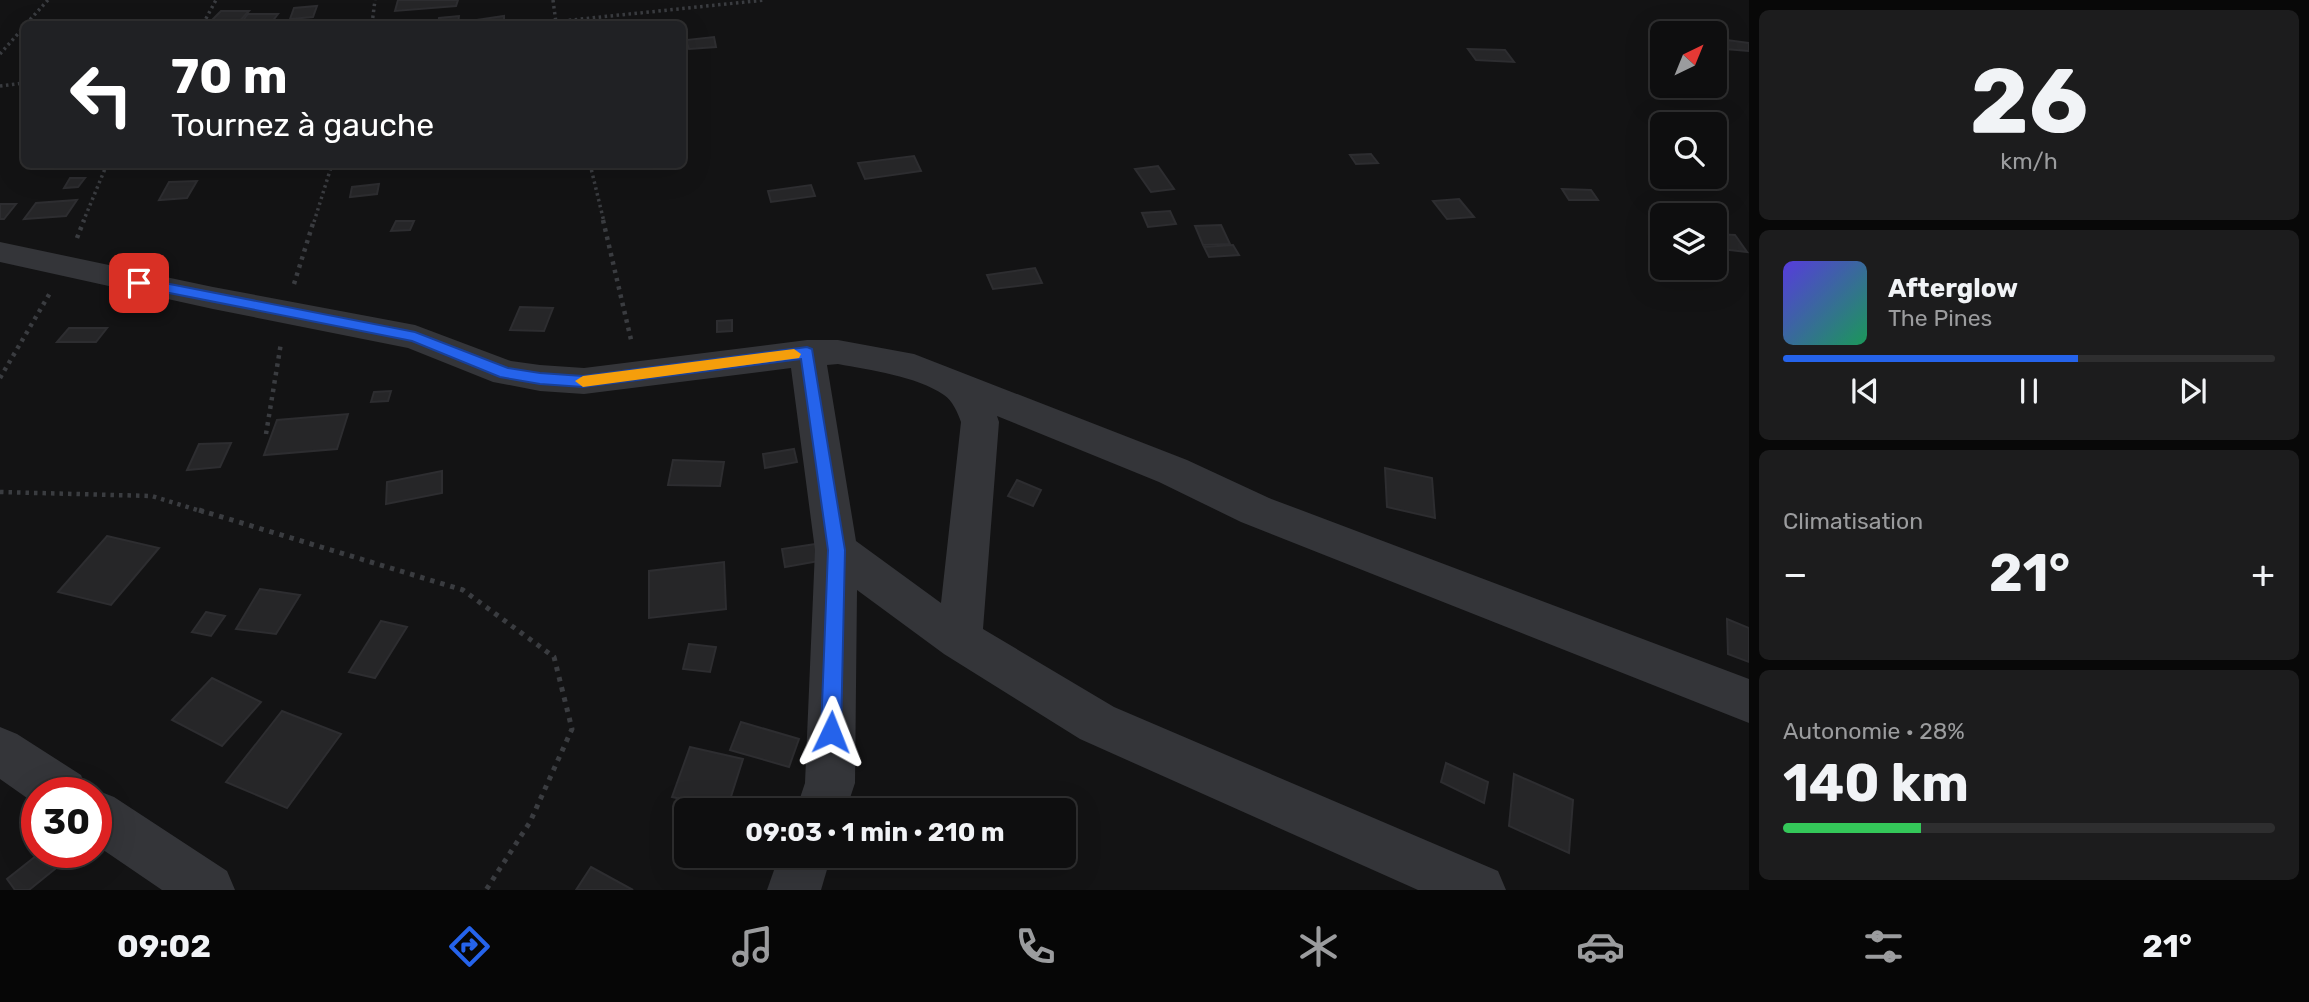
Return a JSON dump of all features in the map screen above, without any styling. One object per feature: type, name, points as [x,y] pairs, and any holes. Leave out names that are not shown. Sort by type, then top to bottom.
[{"type":"street","points":[[0,252],[415,337],[506,373],[583,382],[807,353],[838,352],[901,363],[1172,471],[1255,510],[1749,701]]},
{"type":"street","points":[[807,353],[836,550],[830,783],[825,798]]},
{"type":"street","points":[[959,387],[975,408],[980,422],[960,640]]},
{"type":"street","points":[[836,550],[960,640],[1097,723],[1479,890]]},
{"type":"street","points":[[0,751],[38,777]]},
{"type":"street","points":[[112,826],[208,890]]},
{"type":"street","points":[[794,890],[801,868]]},
{"type":"path","points":[[29,21],[48,0]]},
{"type":"path","points":[[205,21],[216,0]]},
{"type":"path","points":[[372,21],[375,0]]},
{"type":"path","points":[[553,0],[556,21]]},
{"type":"path","points":[[574,21],[765,0]]},
{"type":"path","points":[[0,54],[21,30]]},
{"type":"path","points":[[0,86],[21,83]]},
{"type":"path","points":[[0,378],[65,267],[105,168]]},
{"type":"path","points":[[266,434],[286,311],[331,168]]},
{"type":"path","points":[[591,168],[640,376]]},
{"type":"path","points":[[0,492],[152,496],[463,590],[554,657],[572,729],[530,822],[486,890]]},
{"type":"building","points":[[398,0],[458,0],[456,6],[395,11]]},
{"type":"building","points":[[317,6],[313,17],[290,19],[294,8]]},
{"type":"building","points":[[221,11],[249,11],[240,21],[211,21]]},
{"type":"building","points":[[248,14],[278,14],[273,21],[242,21]]},
{"type":"building","points":[[459,16],[458,21],[438,21],[439,18]]},
{"type":"building","points":[[504,16],[504,21],[469,21]]},
{"type":"building","points":[[714,37],[716,47],[689,49],[686,40]]},
{"type":"building","points":[[1727,40],[1749,43],[1749,51],[1727,49]]},
{"type":"building","points":[[1468,49],[1505,50],[1514,62],[1476,60]]},
{"type":"building","points":[[1371,154],[1378,163],[1356,164],[1350,155]]},
{"type":"building","points":[[914,156],[921,171],[865,179],[858,163]]},
{"type":"building","points":[[1158,166],[1174,189],[1151,192],[1135,169]]},
{"type":"building","points":[[70,178],[85,178],[78,187],[64,188]]},
{"type":"building","points":[[197,181],[187,198],[159,200],[169,182]]},
{"type":"building","points":[[379,184],[377,194],[350,197],[352,187]]},
{"type":"building","points":[[811,185],[815,196],[771,202],[768,191]]},
{"type":"building","points":[[1562,189],[1591,190],[1598,200],[1569,200]]},
{"type":"building","points":[[1459,199],[1474,217],[1447,219],[1433,201]]},
{"type":"building","points":[[77,200],[66,216],[24,219],[36,203]]},
{"type":"building","points":[[0,204],[16,204],[4,219],[0,219]]},
{"type":"building","points":[[1170,211],[1176,224],[1148,227],[1142,213]]},
{"type":"building","points":[[396,221],[414,221],[410,230],[391,231]]},
{"type":"building","points":[[1221,225],[1230,244],[1203,245],[1195,226]]},
{"type":"building","points":[[1727,235],[1735,235],[1747,252],[1727,250]]},
{"type":"building","points":[[1233,245],[1239,255],[1209,257],[1204,247]]},
{"type":"building","points":[[1035,268],[1042,283],[993,289],[987,275]]},
{"type":"building","points":[[520,307],[553,308],[544,331],[510,330]]},
{"type":"building","points":[[732,320],[732,331],[717,332],[717,321]]},
{"type":"building","points":[[69,328],[107,328],[96,342],[57,342]]},
{"type":"building","points":[[391,391],[388,401],[371,402],[374,392]]},
{"type":"building","points":[[348,414],[337,449],[264,455],[277,420]]},
{"type":"building","points":[[231,443],[220,467],[187,470],[199,444]]},
{"type":"building","points":[[794,449],[797,462],[765,468],[763,454]]},
{"type":"building","points":[[673,460],[724,462],[720,486],[668,485]]},
{"type":"building","points":[[1385,468],[1432,478],[1435,518],[1387,507]]},
{"type":"building","points":[[442,471],[442,493],[386,504],[387,482]]},
{"type":"building","points":[[1017,480],[1041,490],[1033,506],[1008,496]]},
{"type":"building","points":[[107,536],[159,548],[111,605],[58,592]]},
{"type":"building","points":[[816,544],[819,561],[785,567],[782,549]]},
{"type":"building","points":[[724,562],[726,609],[649,618],[649,571]]},
{"type":"building","points":[[260,589],[300,595],[276,634],[236,629]]},
{"type":"building","points":[[206,612],[225,616],[211,636],[192,632]]},
{"type":"building","points":[[1727,619],[1749,628],[1749,662],[1728,654]]},
{"type":"building","points":[[381,621],[407,627],[375,678],[349,672]]},
{"type":"building","points":[[689,644],[716,647],[710,672],[683,669]]},
{"type":"building","points":[[212,678],[261,702],[222,746],[172,720]]},
{"type":"building","points":[[282,711],[341,734],[287,808],[226,782]]},
{"type":"building","points":[[741,722],[799,739],[789,767],[730,750]]},
{"type":"building","points":[[690,747],[743,759],[731,798],[672,797]]},
{"type":"building","points":[[1446,763],[1488,782],[1484,803],[1441,782]]},
{"type":"building","points":[[1514,774],[1573,800],[1569,853],[1509,826]]},
{"type":"building","points":[[591,867],[633,890],[576,890]]},
{"type":"building","points":[[21,868],[56,868],[29,890],[15,890],[7,879]]},
{"type":"slow traffic","points":[[583,381],[640,376],[794,354]]},
{"type":"route","points":[[139,283],[415,337],[476,363],[506,373],[540,379],[583,382],[807,353],[836,550],[831,732]]}]
